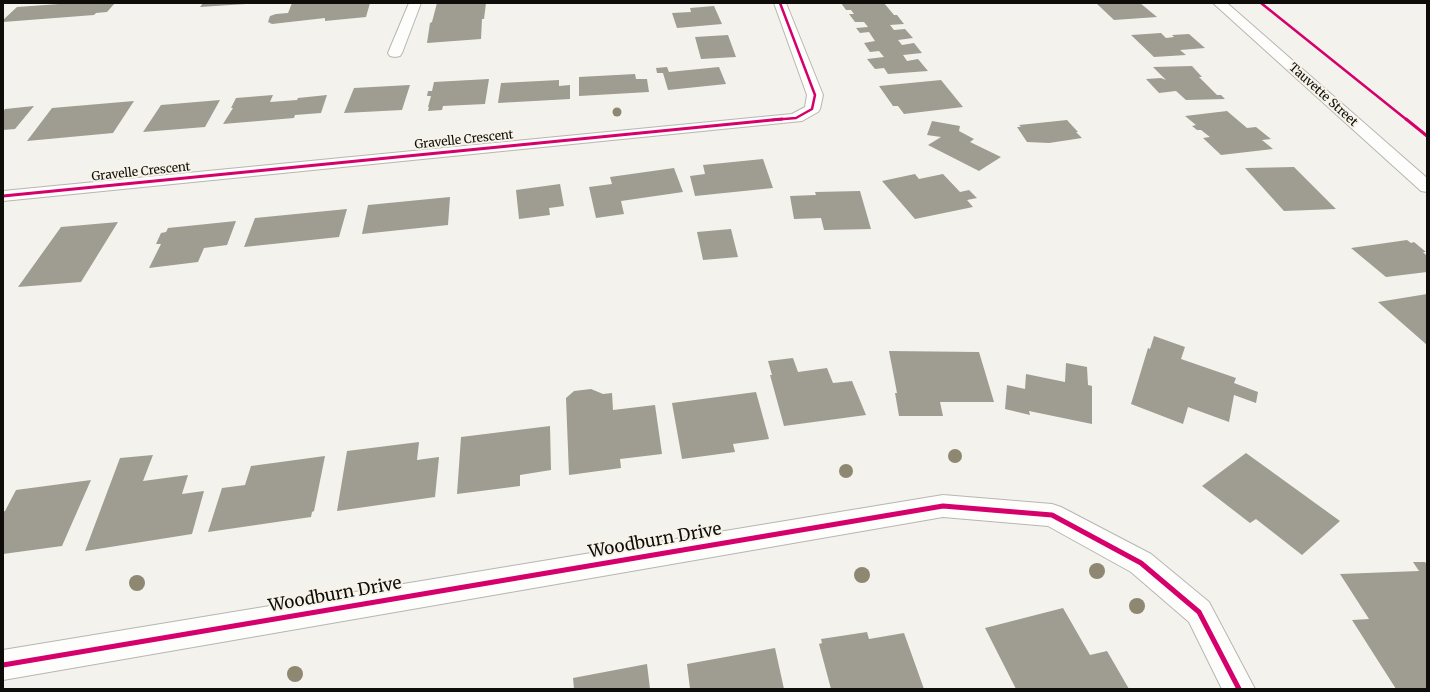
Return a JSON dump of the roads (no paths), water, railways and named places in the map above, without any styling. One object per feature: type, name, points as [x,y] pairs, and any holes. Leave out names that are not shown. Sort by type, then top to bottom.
[{"type":"street","points":[[395,53],[415,3]]},
{"type":"street","name":"Gravelle Crescent","points":[[3,196],[796,118],[812,109],[816,95],[780,3]]},
{"type":"street","name":"Tauvette Street","points":[[1219,3],[1427,187]]},
{"type":"street","name":"Woodburn Drive","points":[[3,665],[943,506],[1052,515],[1141,563],[1199,612],[1239,689]]}]
